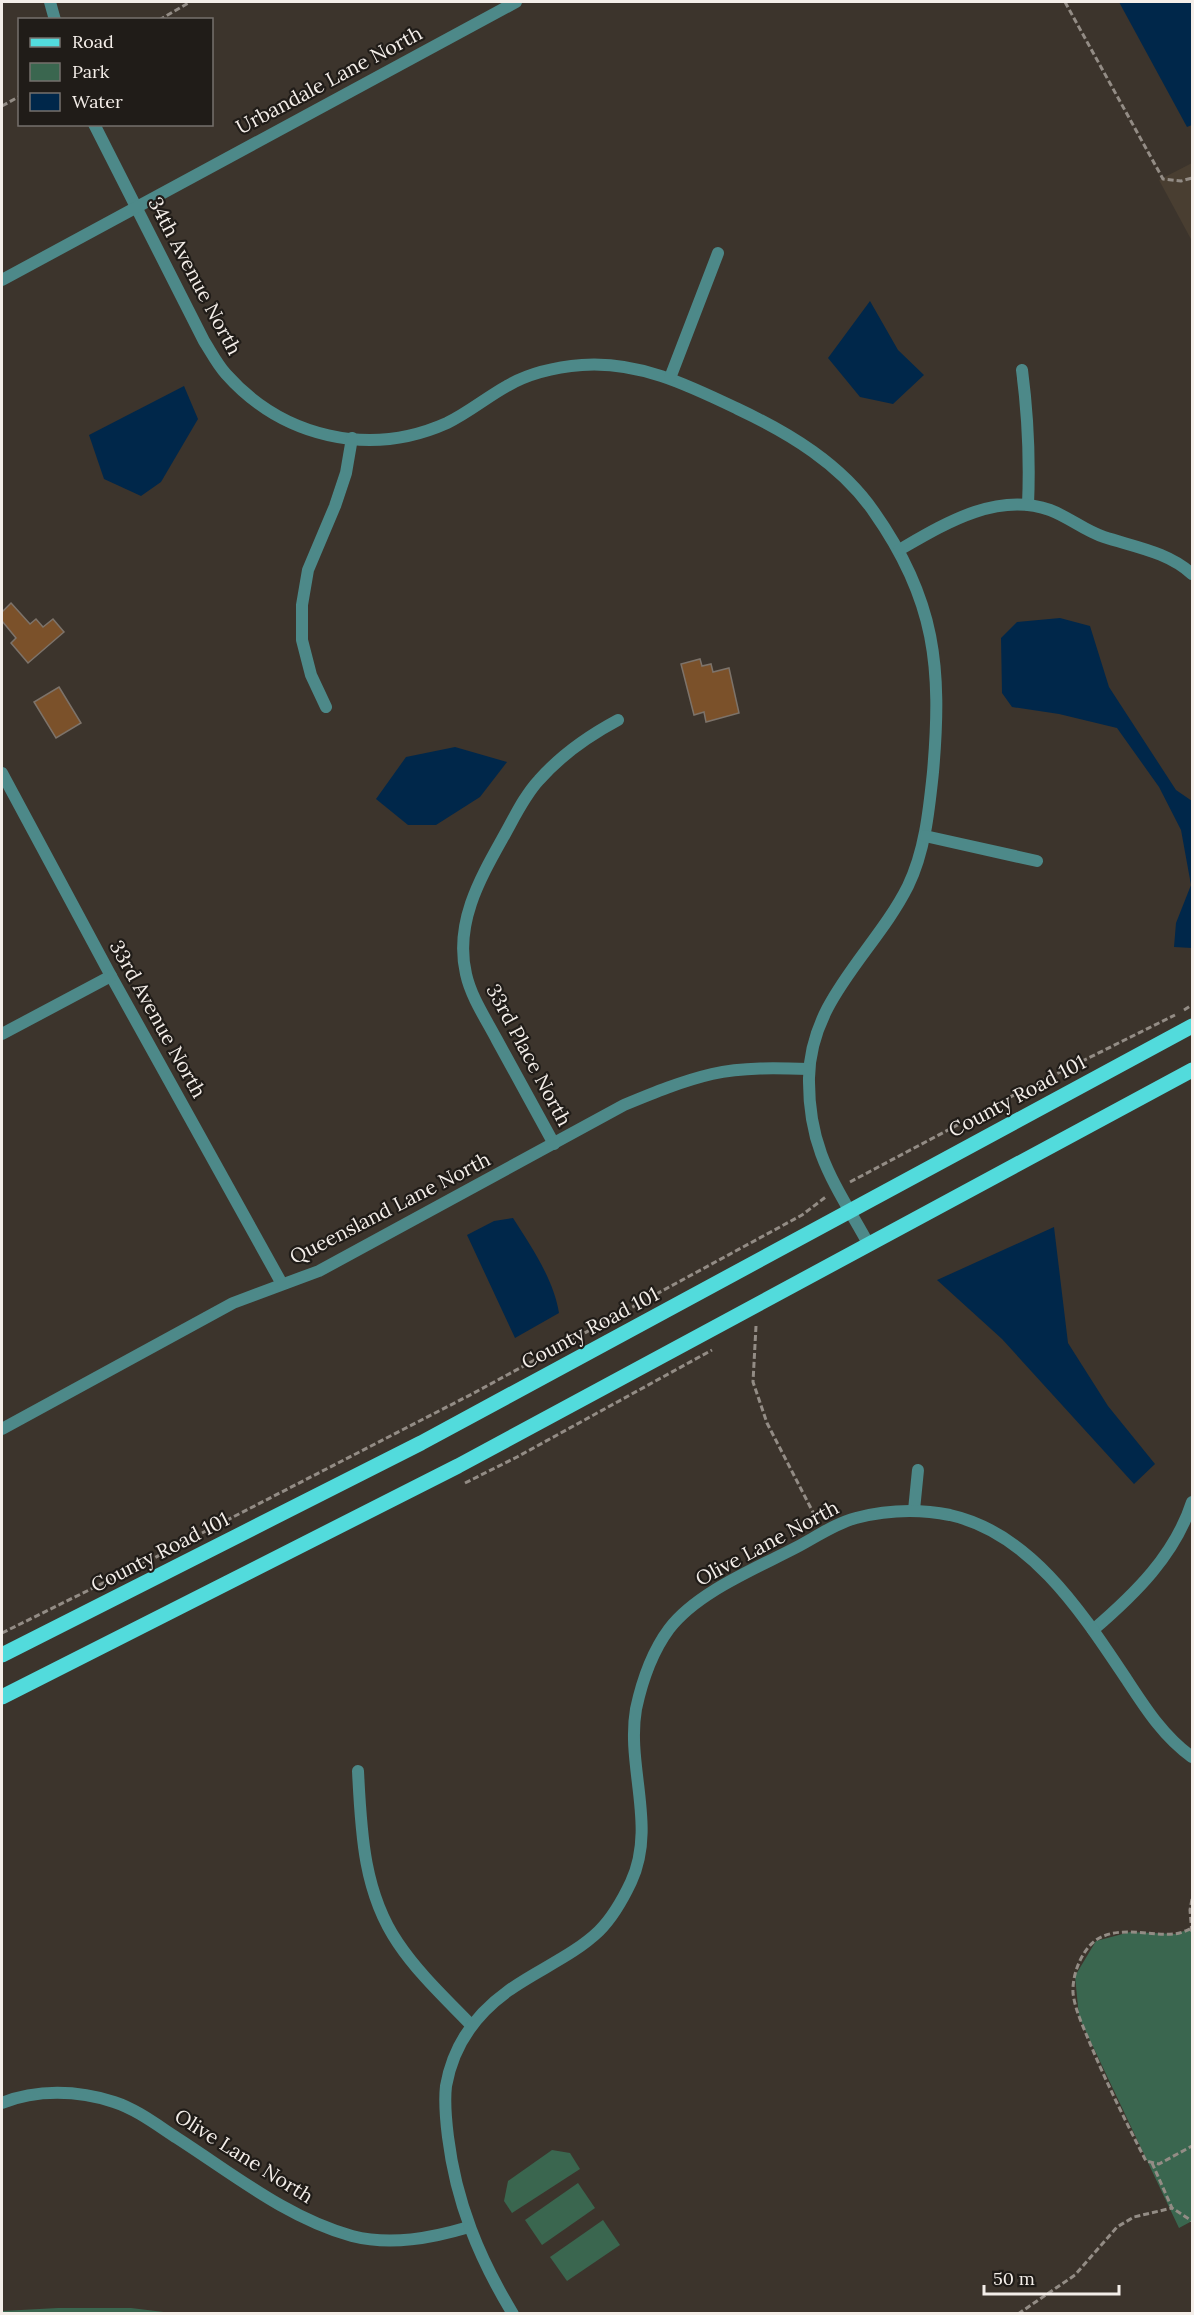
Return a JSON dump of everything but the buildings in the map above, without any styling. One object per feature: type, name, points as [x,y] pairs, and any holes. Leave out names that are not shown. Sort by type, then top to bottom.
[{"type":"main road","name":"County Road 101","points":[[2,1655],[421,1443],[1192,1026]]},
{"type":"main road","points":[[2,1696],[458,1466],[1192,1070]]},
{"type":"street","points":[[50,2],[54,18]]},
{"type":"street","name":"Urbandale Lane North","points":[[2,280],[516,2]]},
{"type":"street","name":"34th Avenue North","points":[[95,126],[204,342],[224,372],[248,396],[278,417],[310,431],[380,440],[416,434],[448,422],[510,384],[544,371],[580,365],[616,364],[670,378],[763,421],[805,445],[841,474],[872,507],[899,550],[917,588],[930,633],[937,680],[937,726],[925,836],[908,885],[828,1004],[815,1038],[809,1069],[810,1111],[817,1148],[836,1190],[869,1245]]},
{"type":"street","points":[[670,378],[718,253]]},
{"type":"street","points":[[1022,370],[1029,426],[1028,506]]},
{"type":"street","points":[[326,707],[311,675],[302,640],[302,605],[308,570],[335,506],[346,472],[352,438]]},
{"type":"street","points":[[899,550],[968,513],[992,508],[1028,506],[1050,510],[1100,536],[1161,553],[1192,574]]},
{"type":"street","name":"33rd Place North","points":[[554,1144],[478,1005],[466,974],[463,943],[467,911],[479,881],[519,809],[538,781],[561,757],[588,736],[618,720]]},
{"type":"street","name":"33rd Avenue North","points":[[2,773],[111,976],[282,1284]]},
{"type":"street","points":[[925,836],[1037,861]]},
{"type":"street","points":[[2,1034],[111,976]]},
{"type":"street","name":"Queensland Lane North","points":[[2,1429],[233,1303],[319,1271],[624,1105],[668,1087],[714,1074],[762,1068],[809,1069]]},
{"type":"street","points":[[914,1510],[918,1470]]},
{"type":"street","points":[[1093,1630],[1145,1582],[1163,1558],[1188,1516],[1192,1502]]},
{"type":"street","name":"Olive Lane North","points":[[513,2313],[487,2271],[469,2227],[458,2191],[445,2116],[446,2086],[455,2058],[471,2025],[486,2008],[599,1931],[620,1905],[634,1877],[641,1846],[642,1824],[635,1746],[635,1714],[642,1683],[654,1654],[671,1627],[693,1605],[719,1588],[853,1518],[914,1510],[952,1516],[985,1526],[1017,1548],[1046,1573],[1093,1630],[1156,1723],[1178,1747],[1192,1757]]},
{"type":"street","points":[[358,1771],[361,1828],[367,1868],[378,1906],[397,1942],[421,1972],[471,2025]]},
{"type":"street","name":"Olive Lane North","points":[[2,2103],[46,2092],[81,2094],[114,2102],[145,2117],[284,2207],[318,2224],[354,2237],[393,2240],[432,2238],[469,2227]]},
{"type":"path","points":[[162,18],[190,2]]},
{"type":"path","points":[[1065,2],[1163,178],[1180,181],[1192,178]]},
{"type":"path","points":[[2,106],[18,97]]},
{"type":"path","points":[[201,1534],[482,1389],[802,1215],[836,1190],[1016,1094],[1192,1005]]},
{"type":"path","points":[[756,1326],[753,1382],[767,1423],[824,1532]]},
{"type":"path","points":[[2,1633],[170,1550]]},
{"type":"path","points":[[1192,1899],[1192,1934]]},
{"type":"path","points":[[1191,1929],[1175,1934],[1130,1932],[1112,1934],[1096,1941],[1082,1958],[1075,1976],[1073,1993],[1079,2017],[1104,2079],[1146,2161],[1159,2164],[1192,2146]]},
{"type":"path","points":[[1152,2163],[1172,2208],[1192,2221]]},
{"type":"path","points":[[1017,2313],[1075,2275],[1117,2227],[1134,2217],[1172,2208]]},
{"type":"shaded area","points":[[1192,163],[1192,241],[1159,180]]},
{"type":"green space","points":[[1190,1929],[1192,1934],[1192,2221],[1179,2228],[1079,2017],[1075,1976],[1096,1941],[1130,1932],[1175,1934]]},
{"type":"green space","points":[[552,2150],[570,2153],[580,2169],[512,2213],[504,2201],[508,2181]]},
{"type":"green space","points":[[578,2183],[595,2208],[542,2245],[525,2220]]},
{"type":"green space","points":[[603,2220],[620,2245],[567,2281],[550,2257]]},
{"type":"green space","points":[[131,2308],[172,2313],[2,2313],[2,2311]]},
{"type":"water","points":[[1119,2],[1192,2],[1192,125],[1187,127]]},
{"type":"water","points":[[870,301],[898,350],[924,375],[893,404],[860,397],[828,358]]},
{"type":"water","points":[[184,386],[198,419],[161,482],[141,496],[104,479],[89,435]]},
{"type":"water","points":[[1060,618],[1090,626],[1109,687],[1176,790],[1192,801],[1192,948],[1174,947],[1176,923],[1191,885],[1181,830],[1159,787],[1117,728],[1059,714],[1012,707],[1002,693],[1001,638],[1017,622]]},
{"type":"water","points":[[455,747],[507,762],[480,797],[436,825],[408,825],[376,799],[406,757]]},
{"type":"water","points":[[513,1218],[547,1276],[559,1313],[515,1338],[467,1235],[494,1221]]},
{"type":"water","points":[[1054,1227],[1068,1343],[1108,1406],[1155,1464],[1134,1484],[1002,1339],[937,1280]]}]
